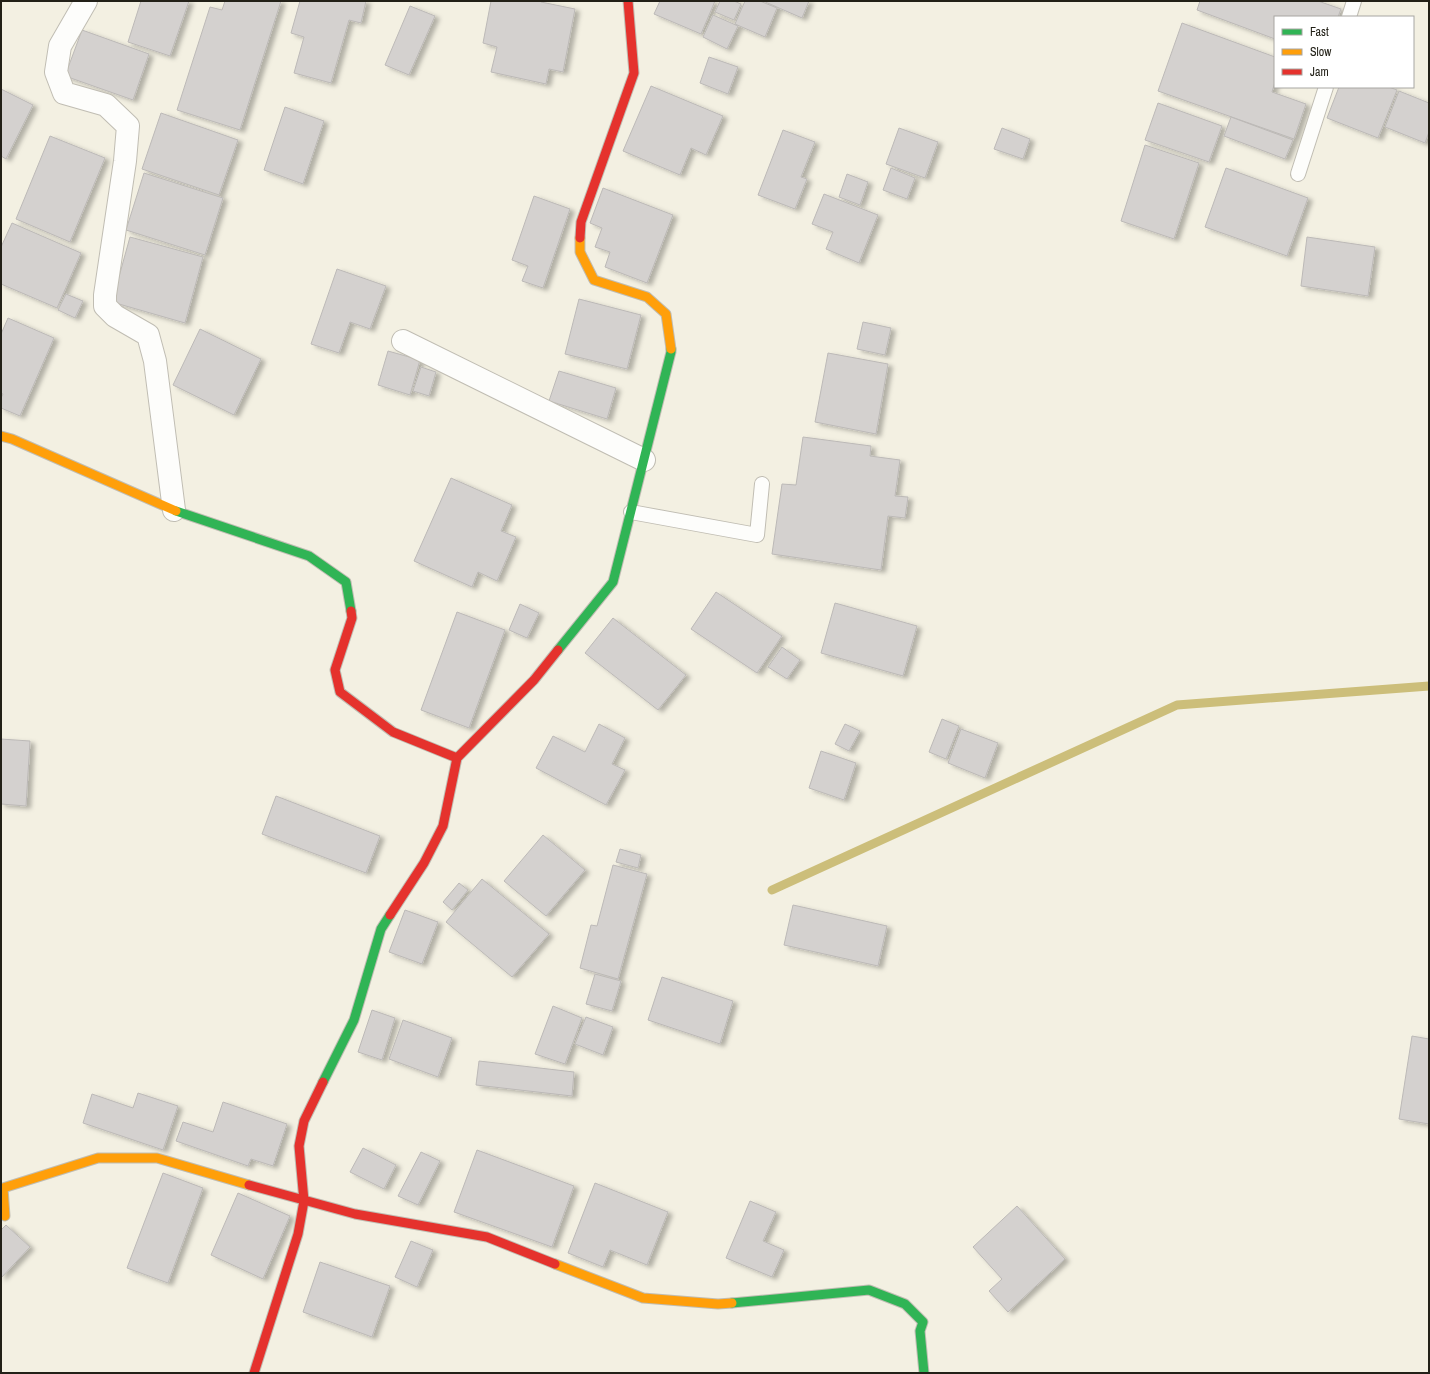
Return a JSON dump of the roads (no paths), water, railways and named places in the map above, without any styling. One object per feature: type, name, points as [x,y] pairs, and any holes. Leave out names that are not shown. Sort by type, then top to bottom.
[{"type":"street","points":[[86,1],[60,46],[56,72],[64,93],[106,105],[128,126],[125,161],[105,296],[105,306],[115,316],[148,335],[155,361],[174,510]]},
{"type":"street","points":[[254,1373],[298,1234],[304,1201],[299,1146],[304,1121],[354,1020],[381,929],[424,863],[443,826],[457,758],[534,680],[613,582],[671,352],[666,314],[647,297],[594,280],[580,252],[581,222],[634,73],[628,1]]},
{"type":"street","points":[[403,341],[644,460]]},
{"type":"street","points":[[1,436],[12,439],[174,510],[309,556],[346,582],[352,618],[335,670],[340,692],[393,732],[457,758]]},
{"type":"street","points":[[5,1216],[3,1188],[98,1158],[157,1158],[304,1201],[355,1214],[487,1237],[643,1298],[718,1304],[869,1290],[905,1304],[924,1322],[920,1332],[924,1373]]},
{"type":"lane","points":[[1349,16],[1354,1]]},
{"type":"lane","points":[[1298,174],[1326,88]]},
{"type":"lane","points":[[631,512],[757,535],[762,484]]},
{"type":"waterway","points":[[772,890],[1177,705],[1429,686]]}]
